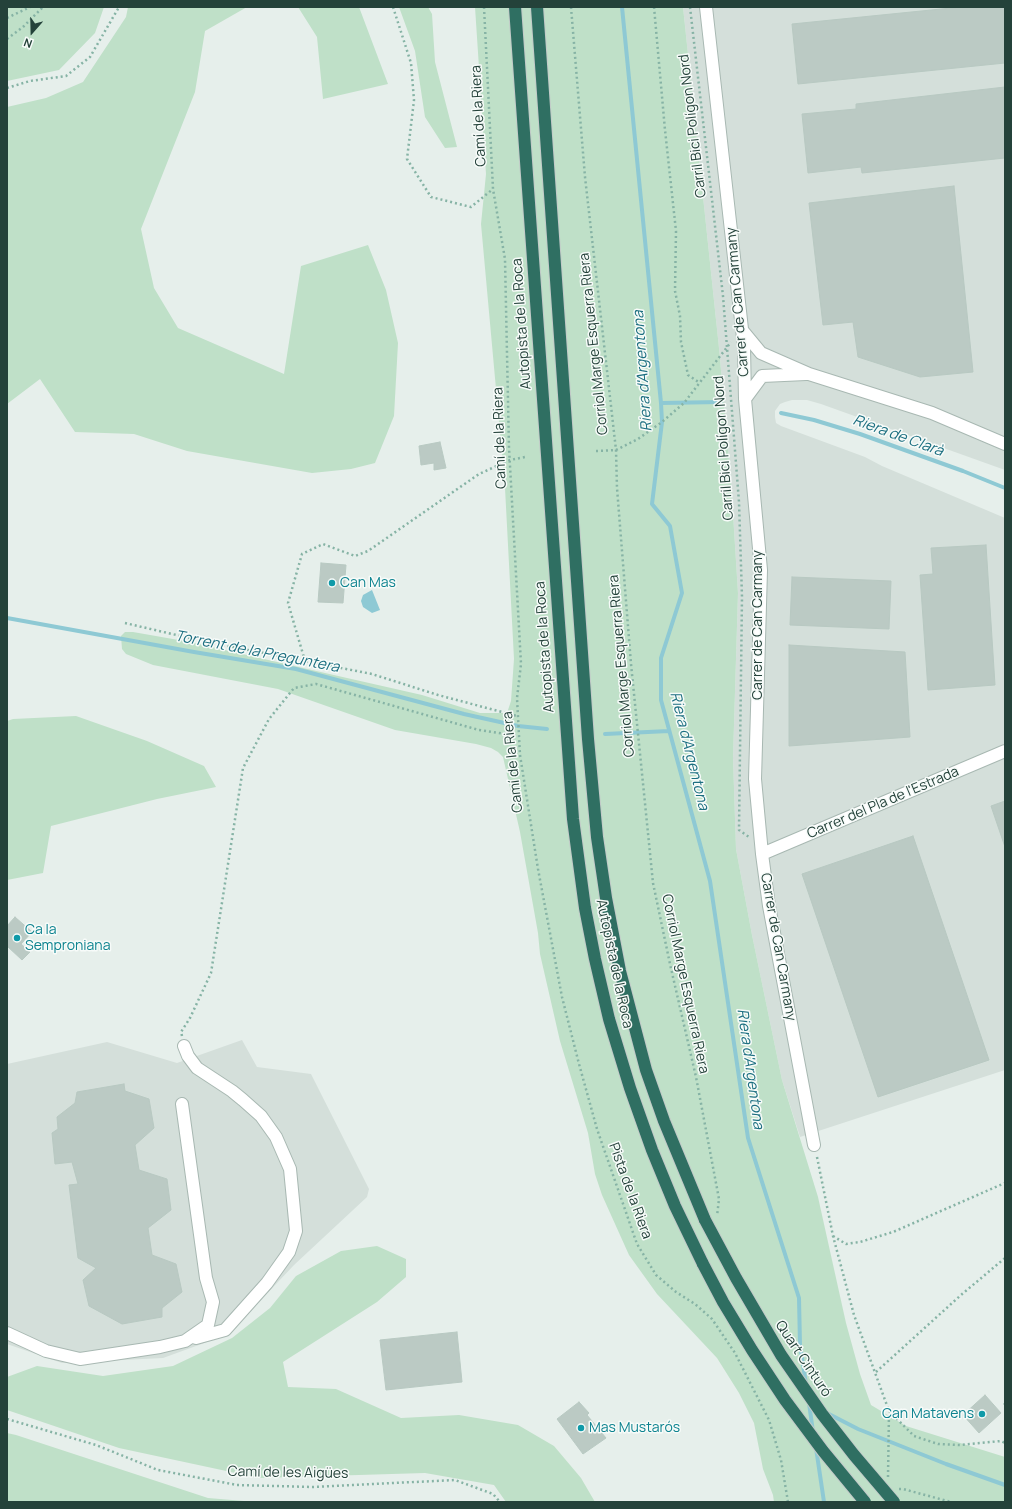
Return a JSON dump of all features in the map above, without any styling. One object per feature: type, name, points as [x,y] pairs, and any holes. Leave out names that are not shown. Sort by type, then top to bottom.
[{"type":"highway","name":"Autopista de la Roca","points":[[515,7],[573,819],[585,908],[609,1019],[630,1088],[652,1150],[675,1206],[723,1302],[785,1400],[823,1451],[865,1502]]},
{"type":"highway","name":"Autopista de la Roca","points":[[537,7],[588,738],[597,837],[606,898],[620,971],[646,1070],[664,1121],[711,1221]]},
{"type":"highway","name":"Quart Cinturó","points":[[711,1221],[736,1278],[781,1355],[822,1414],[894,1502]]},
{"type":"street","name":"Carrer de Can Carmany","points":[[706,7],[744,346],[746,400],[760,570],[756,780],[762,854],[770,906],[814,1145]]},
{"type":"street","points":[[741,329],[761,352],[809,374],[932,413],[1005,444]]},
{"type":"street","points":[[746,400],[762,376],[809,374]]},
{"type":"street","name":"Carrer del Pla de l'Estrada","points":[[762,854],[1005,751]]},
{"type":"street","points":[[7,1334],[46,1351],[80,1359],[160,1347],[225,1330],[266,1283],[289,1252],[296,1231],[290,1169],[276,1137],[261,1116],[243,1100],[197,1068],[188,1056],[184,1046]]},
{"type":"street","points":[[182,1104],[206,1278],[213,1302],[208,1325],[185,1341]]},
{"type":"path","points":[[7,18],[30,7]]},
{"type":"path","points":[[7,39],[23,27],[42,7]]},
{"type":"path","points":[[7,88],[30,81],[66,76],[90,57],[119,7]]},
{"type":"path","points":[[393,7],[411,63],[414,100],[407,159],[431,196],[471,207],[493,190]]},
{"type":"path","name":"Camí de la Riera","points":[[484,7],[493,190],[505,259],[510,460],[521,664],[517,698],[518,736],[538,868]]},
{"type":"path","name":"Corriol Marge Esquerra Riera","points":[[571,7],[585,178],[616,450],[617,488],[631,664],[653,882],[696,1077],[719,1199],[711,1221]]},
{"type":"path","points":[[654,7],[676,231],[675,291],[680,316],[681,342],[688,375],[700,383]]},
{"type":"path","name":"Carril Bici Polígon Nord","points":[[690,7],[723,296],[739,502],[742,597],[739,830],[750,838]]},
{"type":"path","points":[[596,451],[616,450],[638,439],[662,422],[684,403],[741,329]]},
{"type":"path","points":[[305,661],[288,604],[302,554],[323,544],[355,556],[368,551],[479,474],[510,460],[525,456]]},
{"type":"path","points":[[125,624],[372,674],[438,696],[517,716]]},
{"type":"path","points":[[184,1046],[181,1032],[190,1018],[211,973],[243,768],[270,719],[294,688],[316,684],[479,730],[518,736]]},
{"type":"path","name":"Pista de la Riera","points":[[538,868],[562,996],[579,1064],[597,1128],[637,1244],[656,1275],[676,1292],[695,1304],[712,1319],[736,1353],[769,1420],[782,1460],[788,1502]]},
{"type":"path","points":[[814,1145],[833,1236],[854,1315],[889,1411],[888,1482]]},
{"type":"path","points":[[833,1236],[846,1244],[860,1242],[893,1232],[1005,1184]]},
{"type":"path","points":[[876,1372],[961,1295],[1005,1258]]},
{"type":"path","points":[[712,1319],[713,1311]]},
{"type":"path","points":[[889,1411],[914,1436],[938,1444],[960,1445],[1002,1441],[1005,1443]]},
{"type":"path","name":"Camí de les Aigües","points":[[7,1419],[96,1445],[158,1470],[237,1485],[313,1487],[455,1480],[493,1494],[500,1502]]},
{"type":"path","points":[[904,1489],[951,1502]]},
{"type":"shaded area","points":[[683,7],[1005,7],[1005,470],[807,400],[792,400],[780,404],[775,411],[775,417],[776,423],[781,426],[865,457],[882,466],[1005,518],[1005,1070],[800,1137],[782,1080],[736,849],[733,758],[738,593],[731,482],[719,348]]},
{"type":"shaded area","points":[[242,1040],[257,1067],[311,1074],[369,1189],[367,1197],[294,1265],[229,1334],[163,1358],[62,1363],[7,1344],[7,1064],[107,1042],[177,1063]]},
{"type":"green space","points":[[7,7],[104,7],[95,33],[59,70],[7,81]]},
{"type":"green space","points":[[128,7],[247,7],[205,31],[195,92],[141,229],[154,288],[178,328],[284,374],[301,266],[368,245],[386,290],[398,343],[394,416],[375,463],[351,469],[312,473],[187,451],[134,434],[75,432],[40,379],[7,404],[7,107],[46,98],[83,82],[126,17]]},
{"type":"green space","points":[[298,7],[359,7],[388,84],[323,99],[317,37]]},
{"type":"green space","points":[[399,7],[428,7],[432,14],[435,62],[457,147],[445,148],[425,117],[415,51]]},
{"type":"green space","points":[[475,7],[683,7],[719,348],[731,482],[738,593],[733,758],[736,849],[782,1080],[818,1197],[846,1323],[860,1374],[871,1405],[906,1426],[1005,1457],[1005,1502],[774,1502],[773,1495],[763,1469],[754,1423],[739,1393],[717,1358],[657,1294],[629,1255],[602,1195],[595,1174],[588,1133],[560,1041],[540,954],[538,933],[520,832],[503,757],[498,752],[491,748],[476,744],[395,730],[278,689],[153,665],[126,654],[122,649],[121,636],[125,632],[133,632],[190,642],[422,695],[480,713],[507,713],[511,701],[514,659],[505,488],[481,224],[486,174]]},
{"type":"green space","points":[[76,716],[147,741],[204,766],[216,787],[157,799],[51,826],[43,873],[7,880],[7,721],[13,719]]},
{"type":"green space","points":[[377,1246],[406,1259],[406,1277],[377,1302],[283,1362],[288,1387],[336,1389],[401,1418],[459,1415],[518,1425],[554,1446],[581,1478],[595,1502],[506,1502],[494,1485],[425,1473],[259,1478],[119,1448],[7,1410],[7,1377],[37,1366],[103,1376],[173,1366],[232,1338],[270,1308],[296,1276],[341,1251]]},
{"type":"green space","points":[[7,1433],[208,1498],[256,1502],[7,1502]]},
{"type":"water","points":[[372,590],[380,610],[372,613],[363,607],[361,601],[363,595]]},
{"type":"building","points":[[961,7],[1005,7],[1005,63],[798,84],[792,24]]},
{"type":"building","points":[[1005,87],[1005,158],[862,173],[861,167],[808,173],[802,114],[856,109],[856,104]]},
{"type":"building","points":[[954,186],[973,372],[920,377],[858,357],[853,322],[823,325],[809,203]]},
{"type":"building","points":[[440,442],[446,468],[434,470],[434,463],[421,465],[419,446]]},
{"type":"building","points":[[986,545],[995,685],[928,690],[920,575],[933,574],[931,548]]},
{"type":"building","name":"Can Mas","points":[[321,563],[346,565],[343,603],[318,602]]},
{"type":"building","points":[[792,577],[891,581],[889,629],[790,625]]},
{"type":"building","points":[[789,645],[905,652],[910,737],[789,746]]},
{"type":"building","points":[[1005,801],[1005,847],[991,806]]},
{"type":"building","points":[[913,836],[989,1060],[878,1097],[802,874]]},
{"type":"building","name":"Ca la Semproniana","points":[[15,917],[32,932],[21,944],[30,952],[22,960],[7,946],[7,926]]},
{"type":"building","points":[[124,1084],[125,1091],[149,1099],[154,1128],[135,1145],[139,1170],[167,1179],[171,1210],[148,1228],[152,1255],[176,1264],[182,1292],[162,1308],[162,1317],[122,1324],[89,1306],[83,1280],[96,1268],[78,1258],[69,1185],[78,1184],[72,1162],[55,1164],[52,1133],[58,1129],[57,1117],[75,1103],[77,1092]]},
{"type":"building","points":[[457,1332],[462,1382],[386,1390],[380,1340]]},
{"type":"building","name":"Can Matavens","points":[[985,1395],[1001,1413],[979,1433],[963,1415]]},
{"type":"building","name":"Mas Mustarós","points":[[579,1402],[589,1413],[587,1415],[606,1438],[583,1454],[557,1419]]},
{"type":"waterway","name":"Riera d'Argentona","points":[[622,7],[661,403],[662,422],[652,504],[670,526],[682,593],[661,658],[661,700],[710,881],[748,1138],[799,1298],[800,1345],[806,1384]]},
{"type":"waterway","name":"Riera de Clarà","points":[[661,403],[721,402]]},
{"type":"waterway","name":"Riera de Clarà","points":[[781,413],[814,420],[860,434],[963,471],[1005,488]]},
{"type":"waterway","name":"Torrent de la Preguntera","points":[[7,618],[296,669],[464,714],[518,726],[547,729]]},
{"type":"waterway","points":[[605,734],[669,731]]},
{"type":"waterway","points":[[809,1403],[813,1432]]},
{"type":"waterway","points":[[825,1412],[858,1429],[946,1464],[1005,1485]]},
{"type":"waterway","points":[[816,1448],[824,1502]]},
{"type":"place","name":"Can Mas","points":[[332,583]]},
{"type":"place","name":"Ca la Semproniana","points":[[17,938]]},
{"type":"place","name":"Can Matavens","points":[[982,1414]]},
{"type":"place","name":"Mas Mustarós","points":[[581,1428]]}]
